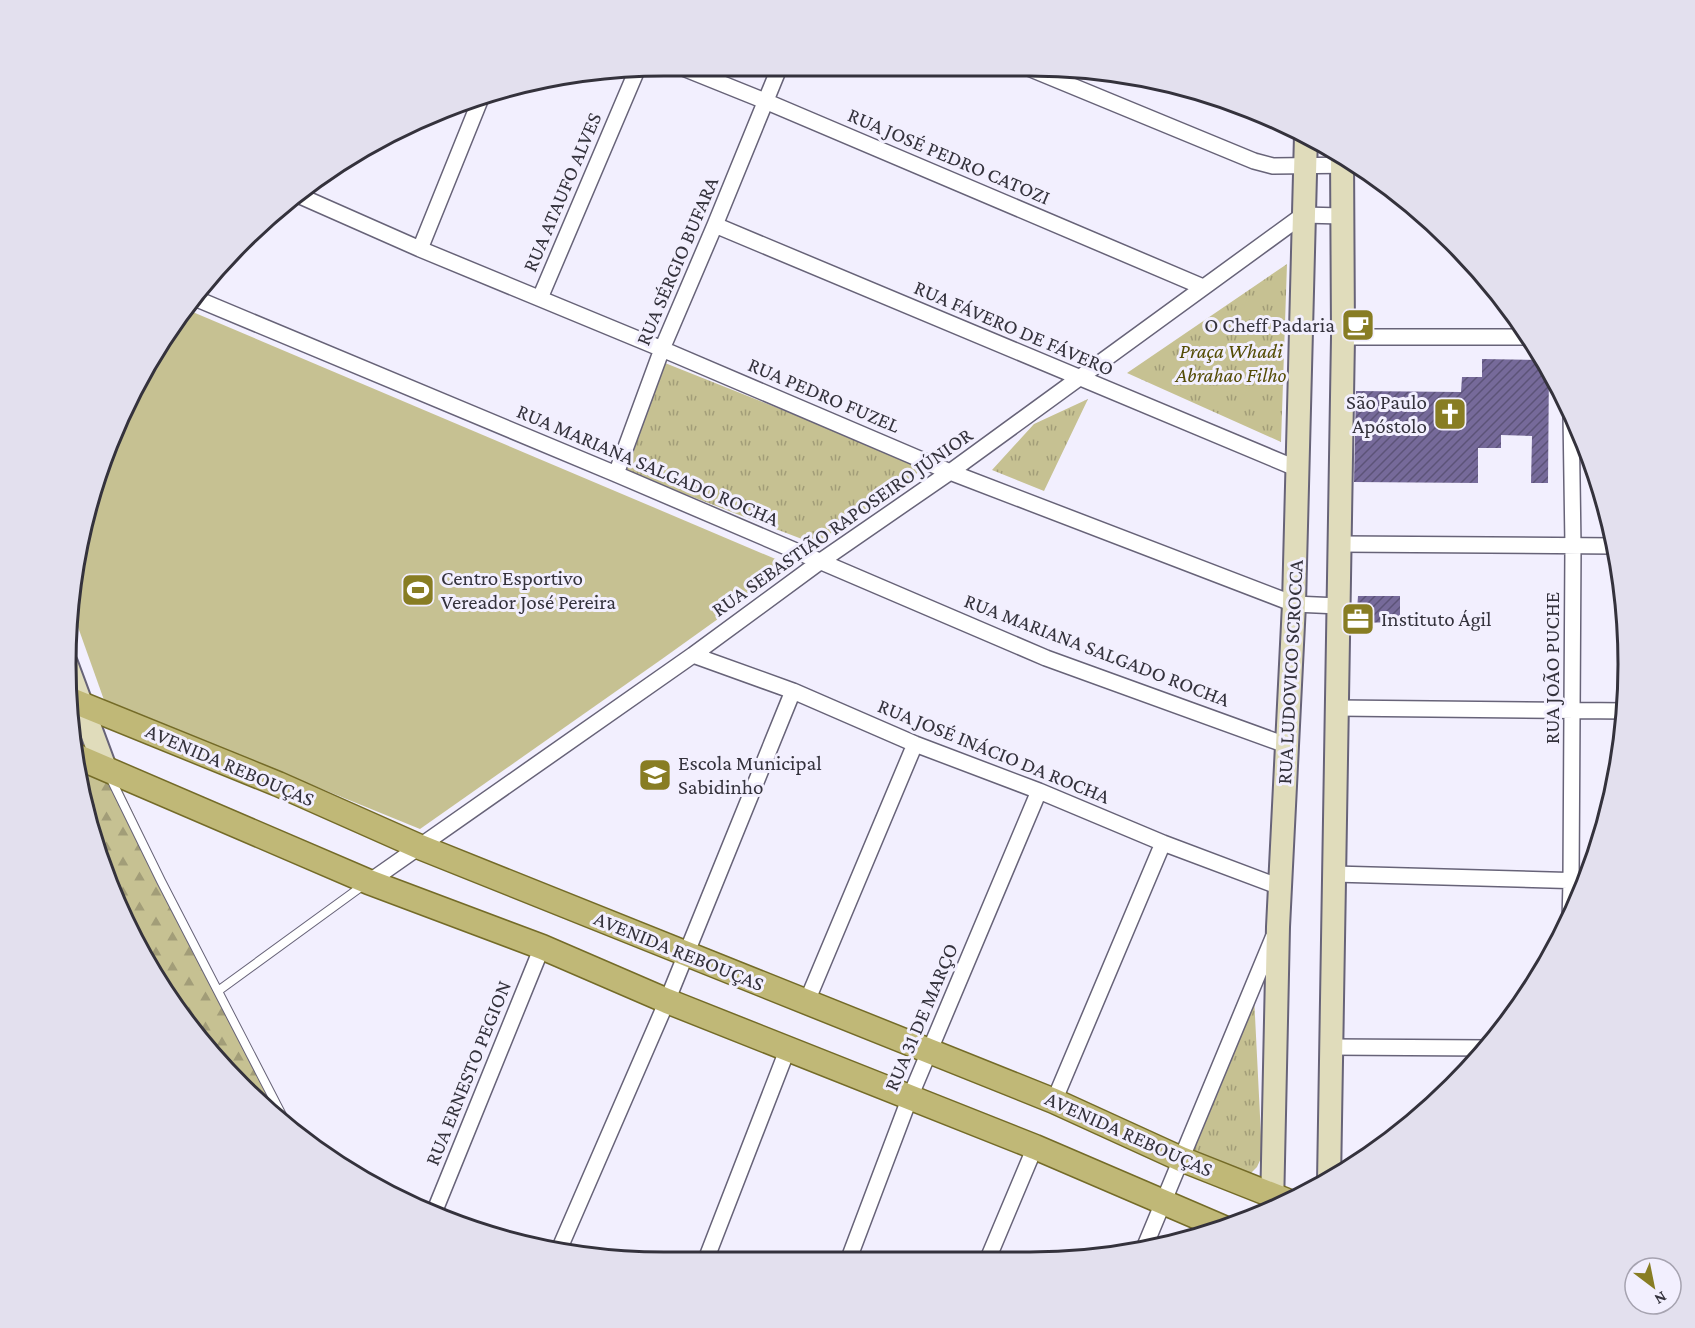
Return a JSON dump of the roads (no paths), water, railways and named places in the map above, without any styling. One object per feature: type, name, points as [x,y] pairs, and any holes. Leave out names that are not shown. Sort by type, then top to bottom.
[{"type":"main road","name":"AVENIDA REBOUÇAS","points":[[78,703],[278,784],[420,847],[1054,1101],[1272,1200]]},
{"type":"main road","points":[[85,760],[369,882],[542,947],[667,1001],[1035,1147],[1211,1223]]},
{"type":"street","name":"RUA JOSÉ PEDRO CATOZI","points":[[703,76],[1203,287]]},
{"type":"street","name":"RUA SÉRGIO BUFARA","points":[[616,474],[662,349],[776,76]]},
{"type":"street","points":[[1050,77],[1254,161],[1273,166],[1337,163]]},
{"type":"street","name":"RUA ATAUFO ALVES","points":[[540,298],[634,78]]},
{"type":"street","points":[[420,249],[477,107]]},
{"type":"street","name":"RUA LUDOVICO SCROCCA","points":[[1277,1197],[1278,927],[1294,604],[1305,145]]},
{"type":"street","name":"RUA LUDOVICO SCROCCA","points":[[1329,1170],[1343,337],[1342,216],[1347,170]]},
{"type":"street","name":"RUA PEDRO FUZEL","points":[[305,198],[420,249],[950,472],[1294,604],[1339,606]]},
{"type":"street","points":[[1303,214],[1342,216]]},
{"type":"street","name":"RUA SEBASTIÃO RAPOSEIRO JÚNIOR","points":[[369,882],[950,472],[1303,214]]},
{"type":"street","name":"RUA FÁVERO DE FÁVERO","points":[[715,225],[1298,469]]},
{"type":"street","name":"RUA MARIANA SALGADO ROCHA","points":[[202,301],[616,474],[1046,658],[1286,745]]},
{"type":"street","points":[[1343,337],[1518,337]]},
{"type":"street","name":"RUA JOÃO PUCHE","points":[[1571,433],[1572,711],[1578,878]]},
{"type":"street","points":[[1340,544],[1606,546]]},
{"type":"street","name":"RUA JOSÉ INÁCIO DA ROCHA","points":[[693,655],[794,691],[915,744],[1280,887]]},
{"type":"street","points":[[562,1242],[667,1001],[794,691]]},
{"type":"street","points":[[1337,708],[1616,711]]},
{"type":"street","points":[[79,711],[105,768]]},
{"type":"street","points":[[807,1001],[915,744]]},
{"type":"street","name":"RUA 31 DE MARÇO","points":[[851,1252],[929,1050],[1039,791]]},
{"type":"street","points":[[1054,1101],[1163,843]]},
{"type":"street","points":[[1334,874],[1577,881]]},
{"type":"street","points":[[1148,1240],[1278,927]]},
{"type":"street","name":"RUA ERNESTO PEGION","points":[[437,1206],[542,947]]},
{"type":"street","points":[[1331,1047],[1476,1048]]},
{"type":"street","points":[[709,1252],[788,1048]]},
{"type":"street","points":[[991,1252],[1035,1147]]},
{"type":"lane","points":[[105,768],[278,1106]]},
{"type":"lane","points":[[218,991],[369,882]]},
{"type":"place","name":"O Cheff Padaria","points":[[1358,325]]},
{"type":"place","name":"São Paulo Apóstolo","points":[[1450,414]]},
{"type":"place","name":"Centro Esportivo Vereador José Pereira","points":[[418,590]]},
{"type":"place","name":"Instituto Ágil","points":[[1358,619]]},
{"type":"place","name":"Escola Municipal Sabidinho","points":[[655,775]]},
{"type":"park label","name":"Praça Whadi Abrahao Filho","points":[[1231,363]]}]
